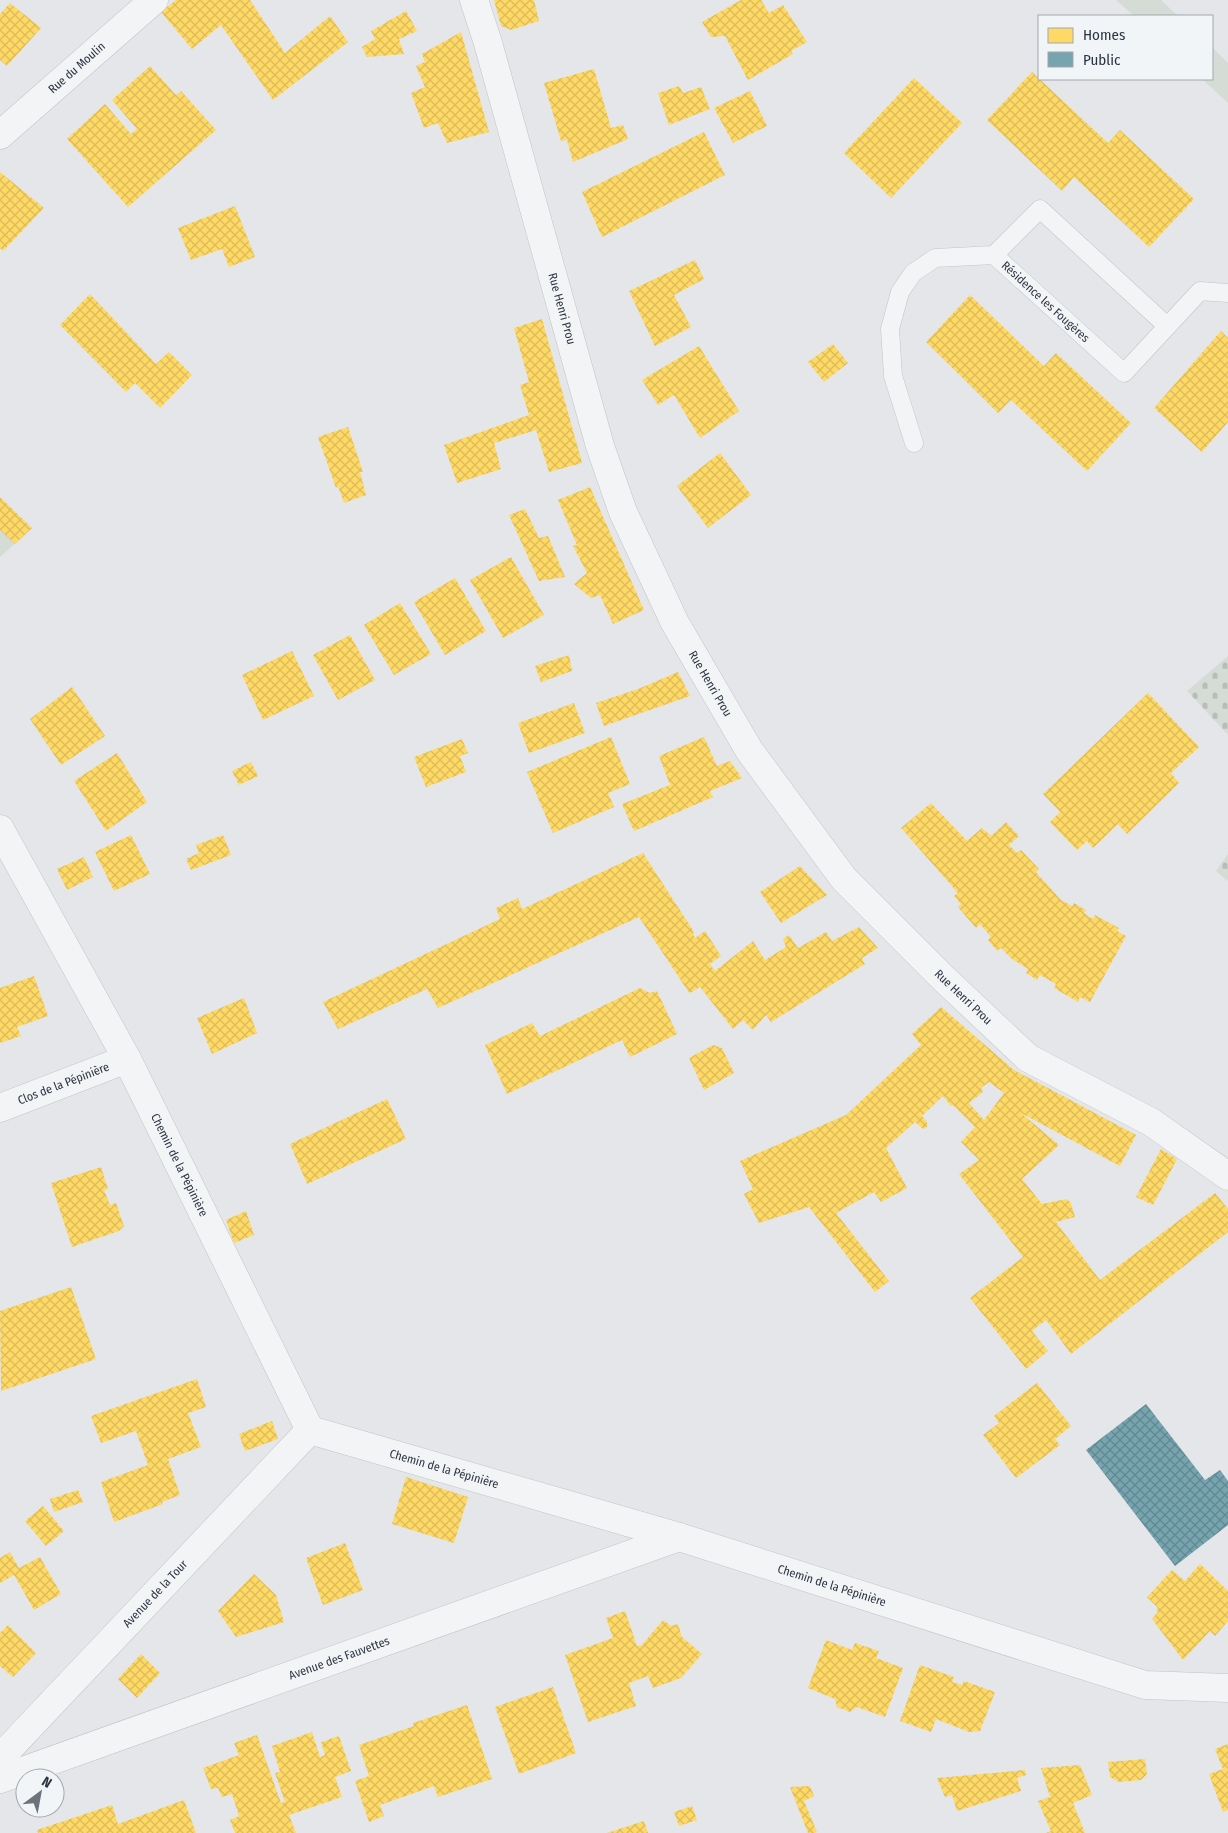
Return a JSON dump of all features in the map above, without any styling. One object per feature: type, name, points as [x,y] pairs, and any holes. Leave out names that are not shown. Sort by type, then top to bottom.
[{"type":"street","name":"Rue du Moulin","points":[[0,135],[154,0]]},
{"type":"street","name":"Rue Henri Prou","points":[[474,0],[488,42],[600,446],[623,512],[675,623],[749,750],[844,879],[941,976],[1028,1058],[1151,1122],[1228,1176]]},
{"type":"street","name":"Chemin de la Pépinière","points":[[0,829],[127,1059],[310,1430],[679,1537],[1145,1685],[1228,1688]]},
{"type":"street","name":"Clos de la Pépinière","points":[[0,1108],[127,1059]]},
{"type":"street","name":"Avenue de la Tour","points":[[0,1758],[310,1430]]},
{"type":"street","name":"Avenue des Fauvettes","points":[[0,1779],[679,1537]]},
{"type":"lane","points":[[994,255],[1040,209],[1167,326]]},
{"type":"lane","name":"Résidence les Fougères","points":[[914,444],[893,376],[890,329],[900,292],[913,273],[934,258],[994,255],[1124,372],[1200,291],[1228,293]]},
{"type":"green space","points":[[1116,0],[1161,0],[1177,15],[1133,15]]},
{"type":"green space","points":[[1213,48],[1228,63],[1228,103],[1203,80],[1213,80]]},
{"type":"green space","points":[[0,498],[32,528],[0,557]]},
{"type":"green space","points":[[1228,656],[1228,735],[1187,691]]},
{"type":"green space","points":[[1228,854],[1228,879],[1227,881],[1216,871]]},
{"type":"building: Homes","points":[[176,0],[250,0],[285,53],[330,16],[348,42],[273,100],[221,25],[192,49],[161,12]]},
{"type":"building: Homes","points":[[494,0],[534,0],[539,21],[511,30],[501,26]]},
{"type":"building: Homes","points":[[741,0],[761,0],[769,13],[783,5],[807,42],[791,51],[793,54],[748,80],[725,36],[711,37],[702,22]]},
{"type":"building: Homes","points":[[10,3],[41,28],[7,66],[0,60],[0,14]]},
{"type":"building: Homes","points":[[406,11],[417,31],[399,39],[404,54],[367,57],[362,47],[375,39],[371,31]]},
{"type":"building: Homes","points":[[461,32],[489,132],[447,143],[438,123],[424,128],[411,93],[425,87],[416,66],[425,62],[422,54]]},
{"type":"building: Homes","points":[[150,66],[176,95],[181,91],[216,130],[128,207],[67,139],[105,104],[131,134],[137,129],[112,100]]},
{"type":"building: Homes","points":[[594,69],[611,128],[623,125],[628,139],[573,162],[567,140],[561,141],[544,83]]},
{"type":"building: Homes","points":[[1032,72],[1038,80],[1041,80],[1108,143],[1120,130],[1194,199],[1149,247],[1074,177],[1062,191],[987,120]]},
{"type":"building: Homes","points":[[914,78],[962,123],[891,198],[844,153]]},
{"type":"building: Homes","points":[[679,86],[683,93],[701,87],[710,109],[669,125],[658,93]]},
{"type":"building: Homes","points":[[750,91],[767,126],[733,143],[714,108]]},
{"type":"building: Homes","points":[[704,132],[725,175],[602,237],[582,192]]},
{"type":"building: Homes","points":[[0,172],[44,208],[3,251],[0,248]]},
{"type":"building: Homes","points":[[235,206],[255,257],[229,267],[222,249],[191,260],[178,228]]},
{"type":"building: Homes","points":[[695,260],[704,279],[674,295],[691,327],[655,346],[629,291]]},
{"type":"building: Homes","points":[[90,294],[156,364],[169,352],[192,375],[160,408],[135,383],[126,392],[60,325]]},
{"type":"building: Homes","points":[[970,295],[1044,366],[1056,353],[1131,423],[1087,471],[1011,400],[998,413],[926,342]]},
{"type":"building: Homes","points":[[542,319],[582,463],[549,472],[536,430],[494,443],[501,469],[457,483],[444,445],[529,415],[520,385],[529,382],[514,328]]},
{"type":"building: Homes","points":[[1221,331],[1228,338],[1228,422],[1202,452],[1154,408]]},
{"type":"building: Homes","points":[[833,344],[848,363],[824,382],[808,362]]},
{"type":"building: Homes","points":[[699,346],[739,411],[700,438],[674,395],[658,405],[642,380]]},
{"type":"building: Homes","points":[[348,427],[363,472],[360,472],[366,495],[344,503],[338,486],[336,488],[318,437]]},
{"type":"building: Homes","points":[[720,453],[751,495],[708,528],[677,486]]},
{"type":"building: Homes","points":[[590,487],[644,610],[613,624],[600,595],[591,598],[574,584],[587,573],[573,546],[577,545],[558,500]]},
{"type":"building: Homes","points":[[0,497],[32,528],[15,544],[0,530]]},
{"type":"building: Homes","points":[[525,509],[539,538],[548,536],[565,577],[539,581],[509,515]]},
{"type":"building: Homes","points":[[511,557],[544,615],[503,638],[470,580]]},
{"type":"building: Homes","points":[[455,578],[486,631],[445,655],[414,602]]},
{"type":"building: Homes","points":[[400,603],[431,654],[394,675],[364,625]]},
{"type":"building: Homes","points":[[350,635],[375,680],[338,700],[313,655]]},
{"type":"building: Homes","points":[[292,651],[314,696],[263,720],[242,675]]},
{"type":"building: Homes","points":[[569,655],[572,671],[541,682],[535,666]]},
{"type":"building: Homes","points":[[678,672],[690,696],[604,726],[596,703],[638,689]]},
{"type":"building: Homes","points":[[72,687],[105,736],[61,765],[30,719]]},
{"type":"building: Homes","points":[[1148,693],[1199,747],[1171,773],[1179,783],[1127,834],[1118,824],[1093,848],[1087,841],[1077,850],[1050,822],[1060,812],[1043,794]]},
{"type":"building: Homes","points":[[574,703],[585,733],[529,753],[518,723]]},
{"type":"building: Homes","points":[[611,737],[630,784],[608,793],[614,807],[553,833],[527,772]]},
{"type":"building: Homes","points":[[704,737],[717,766],[730,761],[742,778],[710,791],[713,797],[634,831],[622,804],[670,785],[659,756]]},
{"type":"building: Homes","points":[[462,739],[468,753],[460,756],[466,772],[426,787],[414,757]]},
{"type":"building: Homes","points":[[117,753],[147,802],[106,831],[74,781]]},
{"type":"building: Homes","points":[[251,762],[258,776],[239,785],[232,771]]},
{"type":"building: Homes","points":[[931,803],[967,841],[982,828],[991,836],[1006,822],[1019,836],[1009,845],[1017,853],[1021,850],[1039,869],[1036,872],[1061,900],[1072,906],[1074,903],[1086,910],[1084,913],[1093,919],[1095,915],[1119,928],[1117,931],[1126,936],[1090,1002],[1080,997],[1078,1002],[1054,988],[1056,984],[1040,975],[1037,980],[1026,973],[1028,969],[1012,959],[1001,948],[997,951],[988,940],[991,937],[980,924],[976,928],[958,907],[961,904],[954,896],[958,893],[901,828]]},
{"type":"building: Homes","points":[[131,835],[150,874],[114,891],[95,852]]},
{"type":"building: Homes","points":[[223,835],[231,855],[191,870],[186,859],[199,853],[196,845]]},
{"type":"building: Homes","points":[[643,853],[694,932],[695,938],[705,931],[721,956],[710,964],[715,971],[753,941],[765,960],[786,947],[783,939],[789,935],[798,948],[826,932],[832,941],[859,927],[878,948],[862,958],[865,964],[771,1022],[766,1015],[753,1030],[743,1020],[733,1029],[700,987],[690,993],[639,917],[438,1008],[427,989],[338,1029],[323,1002],[500,919],[496,908],[518,898],[522,909]]},
{"type":"building: Homes","points":[[84,857],[93,877],[67,890],[57,869]]},
{"type":"building: Homes","points":[[800,866],[827,895],[781,923],[760,892]]},
{"type":"building: Homes","points":[[34,976],[48,1016],[17,1027],[21,1036],[0,1043],[0,988]]},
{"type":"building: Homes","points":[[640,988],[650,993],[657,991],[677,1034],[630,1057],[622,1040],[507,1094],[485,1045],[532,1023],[540,1036]]},
{"type":"building: Homes","points":[[244,998],[257,1033],[212,1054],[197,1018]]},
{"type":"building: Homes","points":[[941,1007],[1014,1070],[1136,1135],[1120,1166],[1021,1113],[1059,1145],[1022,1179],[1042,1204],[1067,1199],[1071,1203],[1075,1217],[1056,1222],[1100,1280],[1215,1193],[1228,1209],[1228,1232],[1071,1354],[1046,1320],[1032,1331],[1048,1351],[1026,1369],[970,1298],[1023,1257],[959,1174],[979,1160],[961,1142],[975,1127],[953,1105],[951,1106],[943,1096],[922,1116],[927,1122],[927,1127],[923,1129],[915,1122],[886,1148],[907,1188],[881,1202],[874,1192],[836,1213],[889,1281],[875,1292],[809,1207],[759,1223],[744,1194],[753,1189],[740,1161],[846,1115],[921,1045],[912,1034]],"holes":[[[989,1082],[1004,1093],[984,1120],[969,1103],[983,1092],[981,1088]]]},
{"type":"building: Homes","points":[[713,1045],[722,1048],[734,1073],[704,1090],[689,1058]]},
{"type":"building: Homes","points":[[387,1099],[406,1139],[307,1184],[290,1144]]},
{"type":"building: Homes","points":[[1161,1149],[1177,1159],[1153,1205],[1136,1197]]},
{"type":"building: Homes","points":[[101,1167],[108,1189],[104,1190],[110,1205],[116,1203],[124,1226],[119,1231],[72,1247],[51,1183]]},
{"type":"building: Homes","points":[[246,1211],[254,1235],[234,1243],[226,1220]]},
{"type":"building: Homes","points":[[71,1287],[96,1359],[1,1391],[0,1311]]},
{"type":"building: Homes","points":[[197,1379],[206,1407],[188,1413],[201,1447],[168,1459],[180,1495],[162,1502],[163,1504],[114,1522],[101,1482],[148,1465],[136,1431],[101,1443],[91,1416]]},
{"type":"building: Homes","points":[[1037,1383],[1071,1426],[1055,1439],[1060,1445],[1016,1478],[983,1435],[999,1423],[994,1416]]},
{"type":"building: Homes","points":[[272,1421],[278,1439],[245,1451],[239,1434]]},
{"type":"building: Homes","points":[[406,1477],[468,1497],[454,1543],[392,1524]]},
{"type":"building: Homes","points":[[78,1490],[83,1502],[54,1512],[50,1499]]},
{"type":"building: Homes","points":[[43,1506],[64,1531],[46,1546],[25,1521]]},
{"type":"building: Homes","points":[[345,1543],[363,1590],[323,1605],[306,1558]]},
{"type":"building: Homes","points":[[10,1552],[19,1568],[40,1557],[61,1594],[34,1610],[14,1575],[0,1583],[0,1558]]},
{"type":"building: Homes","points":[[1200,1564],[1228,1591],[1228,1621],[1215,1636],[1210,1631],[1183,1660],[1152,1619],[1158,1612],[1156,1610],[1158,1608],[1147,1597],[1172,1570],[1185,1581]]},
{"type":"building: Homes","points":[[254,1574],[276,1595],[284,1622],[236,1637],[218,1611]]},
{"type":"building: Homes","points":[[625,1611],[637,1646],[642,1645],[663,1620],[671,1626],[678,1624],[682,1637],[702,1654],[681,1678],[653,1688],[648,1676],[629,1683],[636,1706],[588,1722],[565,1655],[613,1638],[606,1618]]},
{"type":"building: Homes","points":[[8,1625],[36,1653],[13,1677],[0,1666],[0,1633]]},
{"type":"building: Homes","points":[[826,1640],[852,1650],[855,1643],[879,1651],[876,1658],[903,1668],[885,1717],[857,1707],[850,1712],[837,1707],[835,1699],[808,1688]]},
{"type":"building: Homes","points":[[141,1654],[160,1673],[137,1698],[118,1679]]},
{"type":"building: Homes","points":[[920,1665],[954,1677],[952,1682],[962,1685],[964,1681],[995,1692],[980,1731],[969,1732],[936,1719],[931,1732],[900,1721]]},
{"type":"building: Homes","points":[[553,1687],[576,1753],[519,1774],[495,1707]]},
{"type":"building: Homes","points":[[467,1705],[492,1779],[438,1797],[434,1786],[380,1805],[384,1816],[369,1822],[355,1781],[369,1776],[359,1745],[414,1726],[413,1723]]},
{"type":"building: Homes","points":[[312,1732],[320,1757],[325,1755],[321,1742],[339,1736],[351,1771],[335,1777],[342,1797],[289,1815],[296,1833],[235,1833],[230,1820],[239,1816],[232,1794],[222,1797],[218,1788],[211,1789],[203,1768],[239,1755],[234,1743],[257,1735],[281,1803],[285,1802],[275,1773],[280,1772],[272,1746]]},
{"type":"building: Homes","points":[[1228,1744],[1228,1810],[1223,1812],[1209,1774],[1223,1769],[1215,1749]]},
{"type":"building: Homes","points":[[1145,1759],[1147,1774],[1141,1780],[1119,1782],[1110,1777],[1108,1762]]},
{"type":"building: Homes","points":[[1080,1765],[1092,1795],[1073,1803],[1085,1833],[1046,1833],[1051,1831],[1038,1801],[1050,1797],[1041,1768]]},
{"type":"building: Homes","points":[[1025,1770],[1026,1775],[1017,1778],[1021,1791],[957,1811],[952,1795],[945,1797],[937,1778]]},
{"type":"building: Homes","points":[[810,1786],[814,1796],[804,1801],[817,1832],[814,1833],[808,1833],[790,1787]]},
{"type":"building: Homes","points":[[184,1800],[196,1833],[38,1833],[37,1830],[112,1805],[118,1824]]},
{"type":"building: Homes","points":[[692,1806],[697,1820],[679,1826],[674,1812]]},
{"type":"building: Homes","points":[[644,1821],[648,1833],[607,1833]]},
{"type":"building: Public","points":[[1146,1404],[1205,1480],[1220,1470],[1228,1481],[1228,1525],[1175,1566],[1086,1450]]}]
